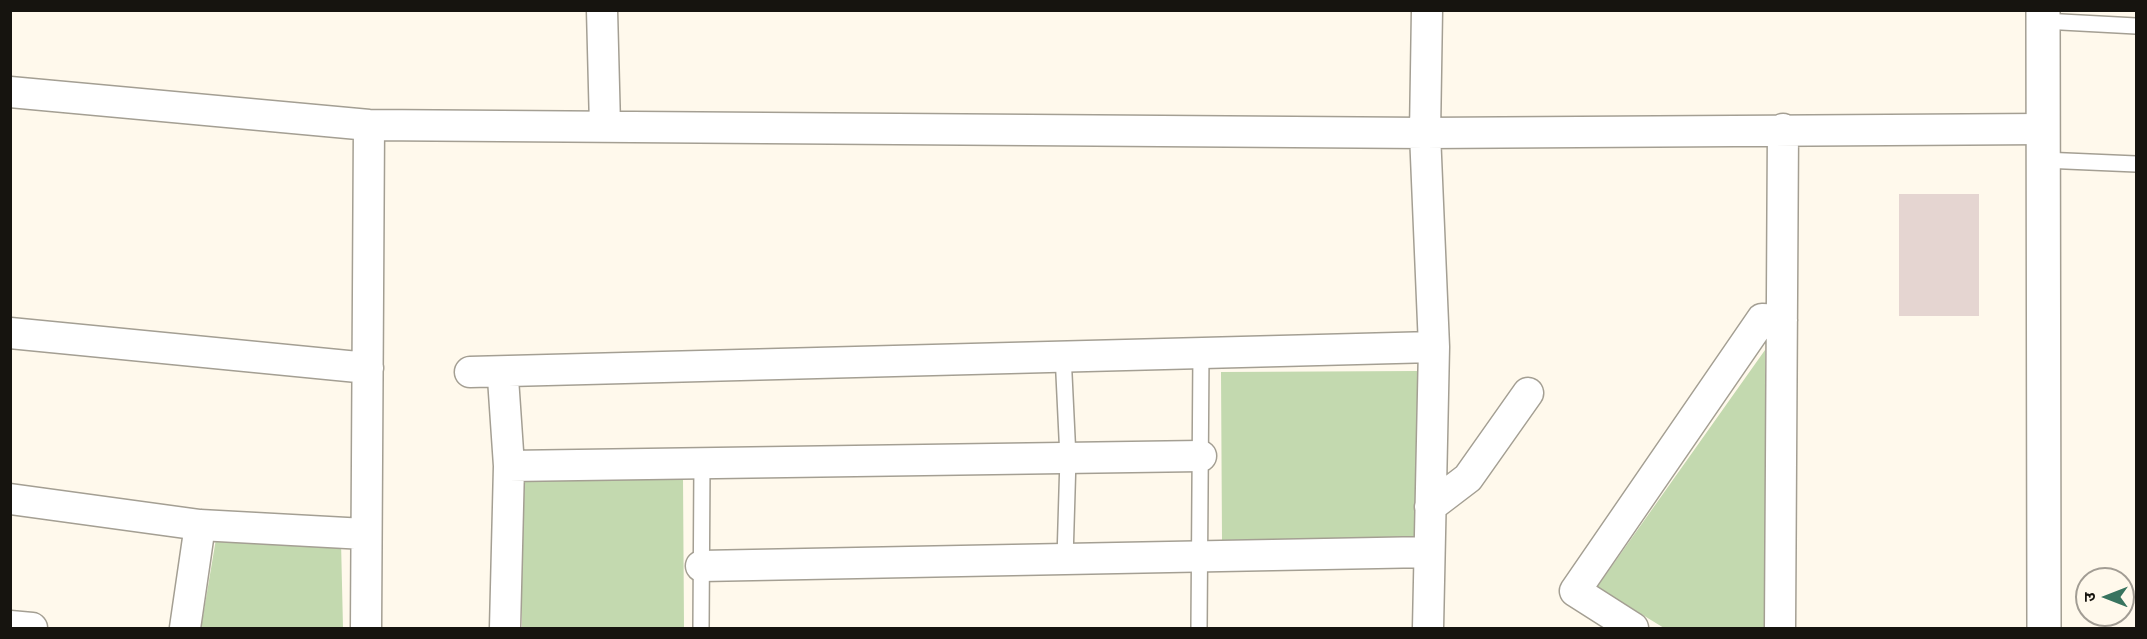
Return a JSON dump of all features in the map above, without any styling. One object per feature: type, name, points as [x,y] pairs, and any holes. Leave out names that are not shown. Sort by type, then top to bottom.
[{"type":"street","points":[[602,10],[605,126]]},
{"type":"street","points":[[1427,10],[1425,133],[1434,347],[1428,628]]},
{"type":"street","points":[[2043,16],[2044,628]]},
{"type":"street","points":[[10,92],[369,125],[1425,133],[1783,129],[2043,145]]},
{"type":"street","points":[[366,628],[369,125]]},
{"type":"street","points":[[1780,628],[1783,129]]},
{"type":"street","points":[[1633,628],[1575,591],[1762,319],[1782,320]]},
{"type":"street","points":[[10,333],[368,368]]},
{"type":"street","points":[[470,372],[1063,354],[1434,347]]},
{"type":"street","points":[[506,628],[509,466],[503,378],[508,372]]},
{"type":"street","points":[[1430,507],[1468,478],[1528,393]]},
{"type":"street","points":[[509,466],[1201,456]]},
{"type":"street","points":[[10,499],[200,525],[365,534]]},
{"type":"street","points":[[185,628],[200,525]]},
{"type":"street","points":[[701,566],[1429,552]]},
{"type":"street","points":[[10,626],[32,628]]},
{"type":"lane","points":[[2043,16],[2136,26]]},
{"type":"lane","points":[[2043,145],[2136,164]]},
{"type":"lane","points":[[1199,628],[1201,352]]},
{"type":"lane","points":[[1063,354],[1068,458],[1065,559]]},
{"type":"lane","points":[[701,628],[702,463]]},
{"type":"green space","points":[[1765,350],[1765,628],[1664,628],[1597,587]]},
{"type":"green space","points":[[1417,371],[1418,538],[1222,540],[1221,372]]},
{"type":"green space","points":[[683,477],[684,628],[522,628],[521,478]]},
{"type":"green space","points":[[218,527],[341,541],[343,628],[201,628]]},
{"type":"building","points":[[1899,194],[1979,194],[1979,316],[1899,316]]}]
